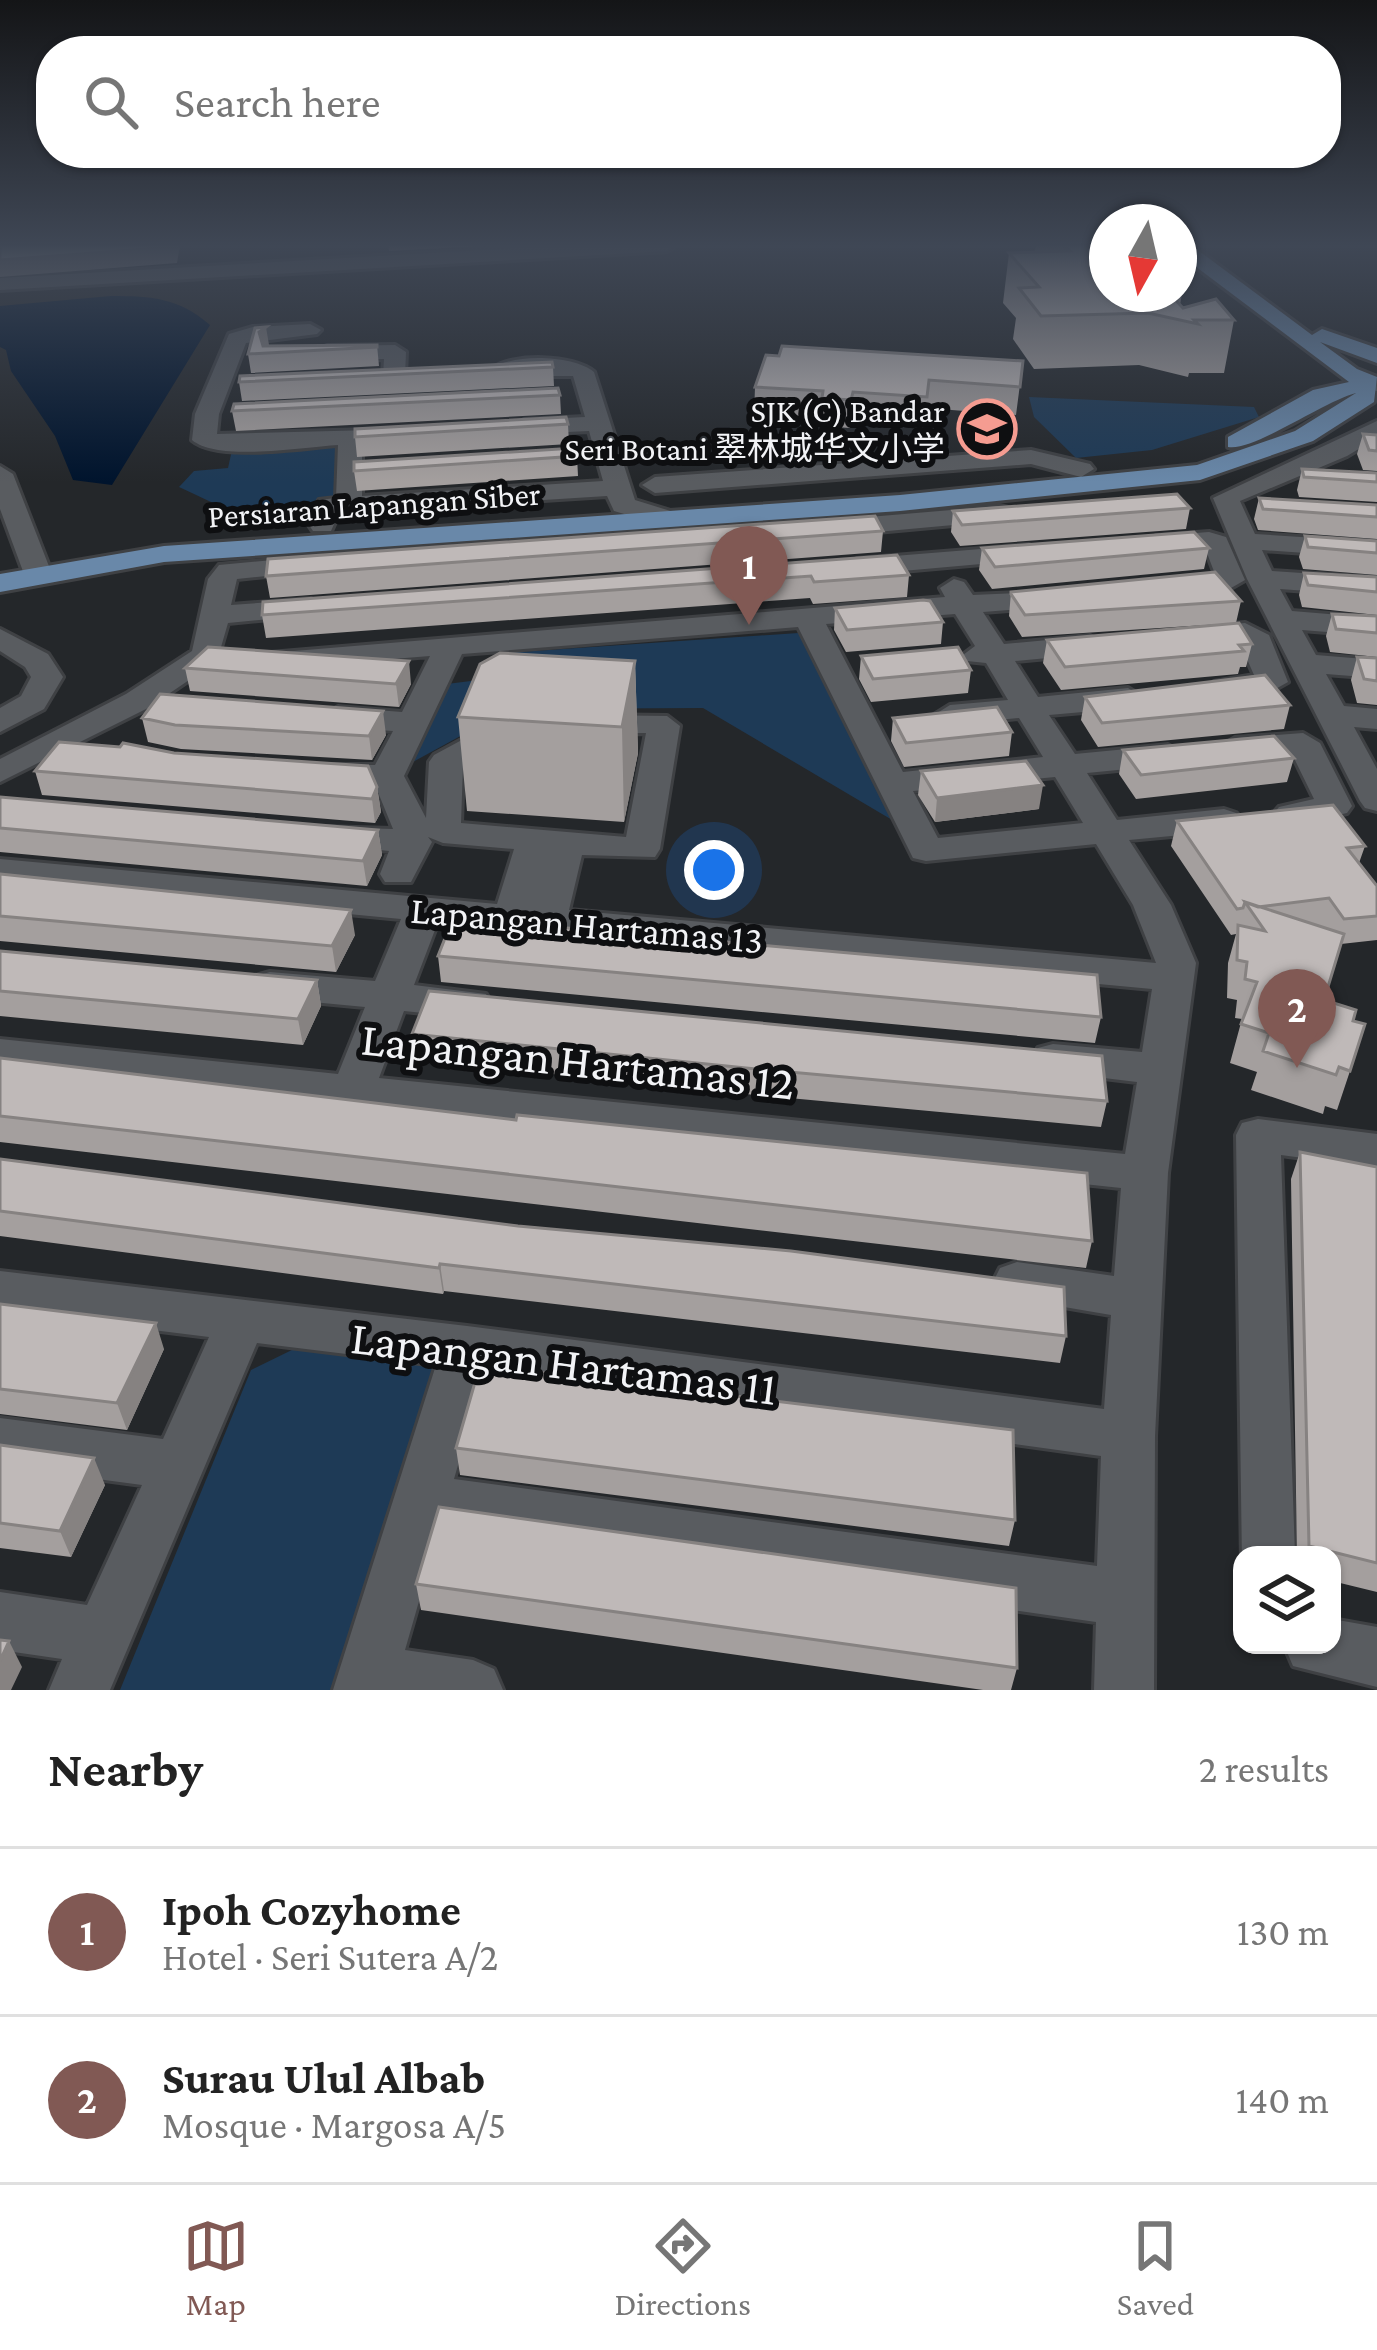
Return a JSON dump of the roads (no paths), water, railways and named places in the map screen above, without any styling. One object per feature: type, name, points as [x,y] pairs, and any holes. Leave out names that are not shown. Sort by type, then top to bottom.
[{"type":"main road","points":[[1284,324],[1349,374],[1377,384]]},
{"type":"main road","points":[[1307,324],[1373,372],[1377,384]]},
{"type":"main road","points":[[1290,328],[1309,367],[1309,417],[1377,405]]},
{"type":"main road","points":[[1322,335],[1377,356]]},
{"type":"main road","name":"Persiaran Lapangan Siber","points":[[0,566],[24,555],[159,537],[634,495],[847,489],[1202,454],[1366,398],[1377,384]]},
{"type":"main road","name":"Persiaran Lapangan Siber","points":[[0,583],[24,555],[164,554],[668,519],[906,512],[1200,472],[1285,446],[1309,417]]},
{"type":"street","points":[[310,330],[253,334],[237,340],[228,358],[229,385],[204,440],[218,444],[422,433]]},
{"type":"street","points":[[228,358],[395,352],[384,376],[387,434]]},
{"type":"street","points":[[484,370],[568,366],[583,372],[579,396],[598,423],[597,454],[634,495],[668,519]]},
{"type":"street","points":[[384,376],[422,374]]},
{"type":"street","points":[[488,429],[598,423]]},
{"type":"street","points":[[1338,466],[1377,428]]},
{"type":"street","points":[[349,505],[360,469],[350,437]]},
{"type":"street","points":[[1373,787],[1281,619],[1226,498],[1280,476],[1377,454]]},
{"type":"street","points":[[322,526],[323,509],[349,505],[634,495],[1031,457],[1081,469]]},
{"type":"street","points":[[0,474],[24,555]]},
{"type":"street","points":[[906,512],[904,494],[929,482]]},
{"type":"street","points":[[847,489],[885,495],[906,512],[1153,905],[1174,970],[1145,1173],[1128,1436],[1124,1690]]},
{"type":"street","points":[[575,526],[634,495]]},
{"type":"street","points":[[231,659],[215,615],[223,579],[230,571],[906,512],[1182,496]]},
{"type":"street","points":[[1227,505],[1270,508]]},
{"type":"street","points":[[1125,546],[1209,540],[1216,543],[1231,580],[1152,589]]},
{"type":"street","points":[[1243,541],[1377,550]]},
{"type":"street","points":[[817,570],[1054,551]]},
{"type":"street","points":[[1261,579],[1377,587]]},
{"type":"street","points":[[0,772],[231,659],[451,645],[586,623],[809,620],[1082,595]]},
{"type":"street","points":[[215,615],[351,605]]},
{"type":"street","points":[[1281,619],[1377,627]]},
{"type":"street","points":[[809,620],[887,722],[891,783],[920,844],[934,852],[1334,809],[1312,758],[1303,743],[1296,742],[891,783]]},
{"type":"street","points":[[887,722],[1267,685],[1272,678],[1254,634],[1177,638]]},
{"type":"street","points":[[0,638],[37,661],[47,676],[33,702],[10,717]]},
{"type":"street","points":[[949,657],[1132,642]]},
{"type":"street","points":[[387,776],[451,645]]},
{"type":"street","points":[[1305,663],[1377,669]]},
{"type":"street","points":[[137,701],[198,706]]},
{"type":"street","points":[[309,715],[412,723]]},
{"type":"street","points":[[1331,715],[1377,718]]},
{"type":"street","points":[[510,724],[664,726],[642,849],[551,843],[443,832],[446,762],[510,724]]},
{"type":"street","points":[[72,738],[111,752]]},
{"type":"street","points":[[284,769],[387,776]]},
{"type":"street","points":[[302,832],[406,858],[412,820],[387,776]]},
{"type":"street","points":[[529,919],[551,843]]},
{"type":"street","name":"Lapangan Hartamas 13","points":[[0,870],[529,919],[1174,970]]},
{"type":"street","points":[[352,1091],[424,909]]},
{"type":"street","points":[[230,981],[520,1008]]},
{"type":"street","name":"Lapangan Hartamas 12","points":[[0,1054],[1145,1173]]},
{"type":"street","points":[[1023,1056],[1162,1069]]},
{"type":"street","points":[[1267,1546],[1258,1135],[1377,1151]]},
{"type":"street","points":[[978,1276],[1137,1299]]},
{"type":"street","name":"Lapangan Hartamas 11","points":[[0,1292],[467,1347],[1128,1436]]},
{"type":"street","points":[[79,1690],[242,1322]]},
{"type":"street","points":[[467,1347],[366,1682],[473,1690]]},
{"type":"street","points":[[0,1442],[178,1465]]},
{"type":"street","points":[[420,1500],[1124,1598]]},
{"type":"street","points":[[0,1622],[102,1636]]},
{"type":"street","points":[[1341,1650],[1377,1657]]},
{"type":"place","name":"SJK (C) Bandar Seri Botani 翠林城华文小学","points":[[987,429]]},
{"type":"place","name":"Ipoh Cozyhome","points":[[749,625]]},
{"type":"place","name":"Surau Ulul Albab","points":[[1297,1068]]}]
